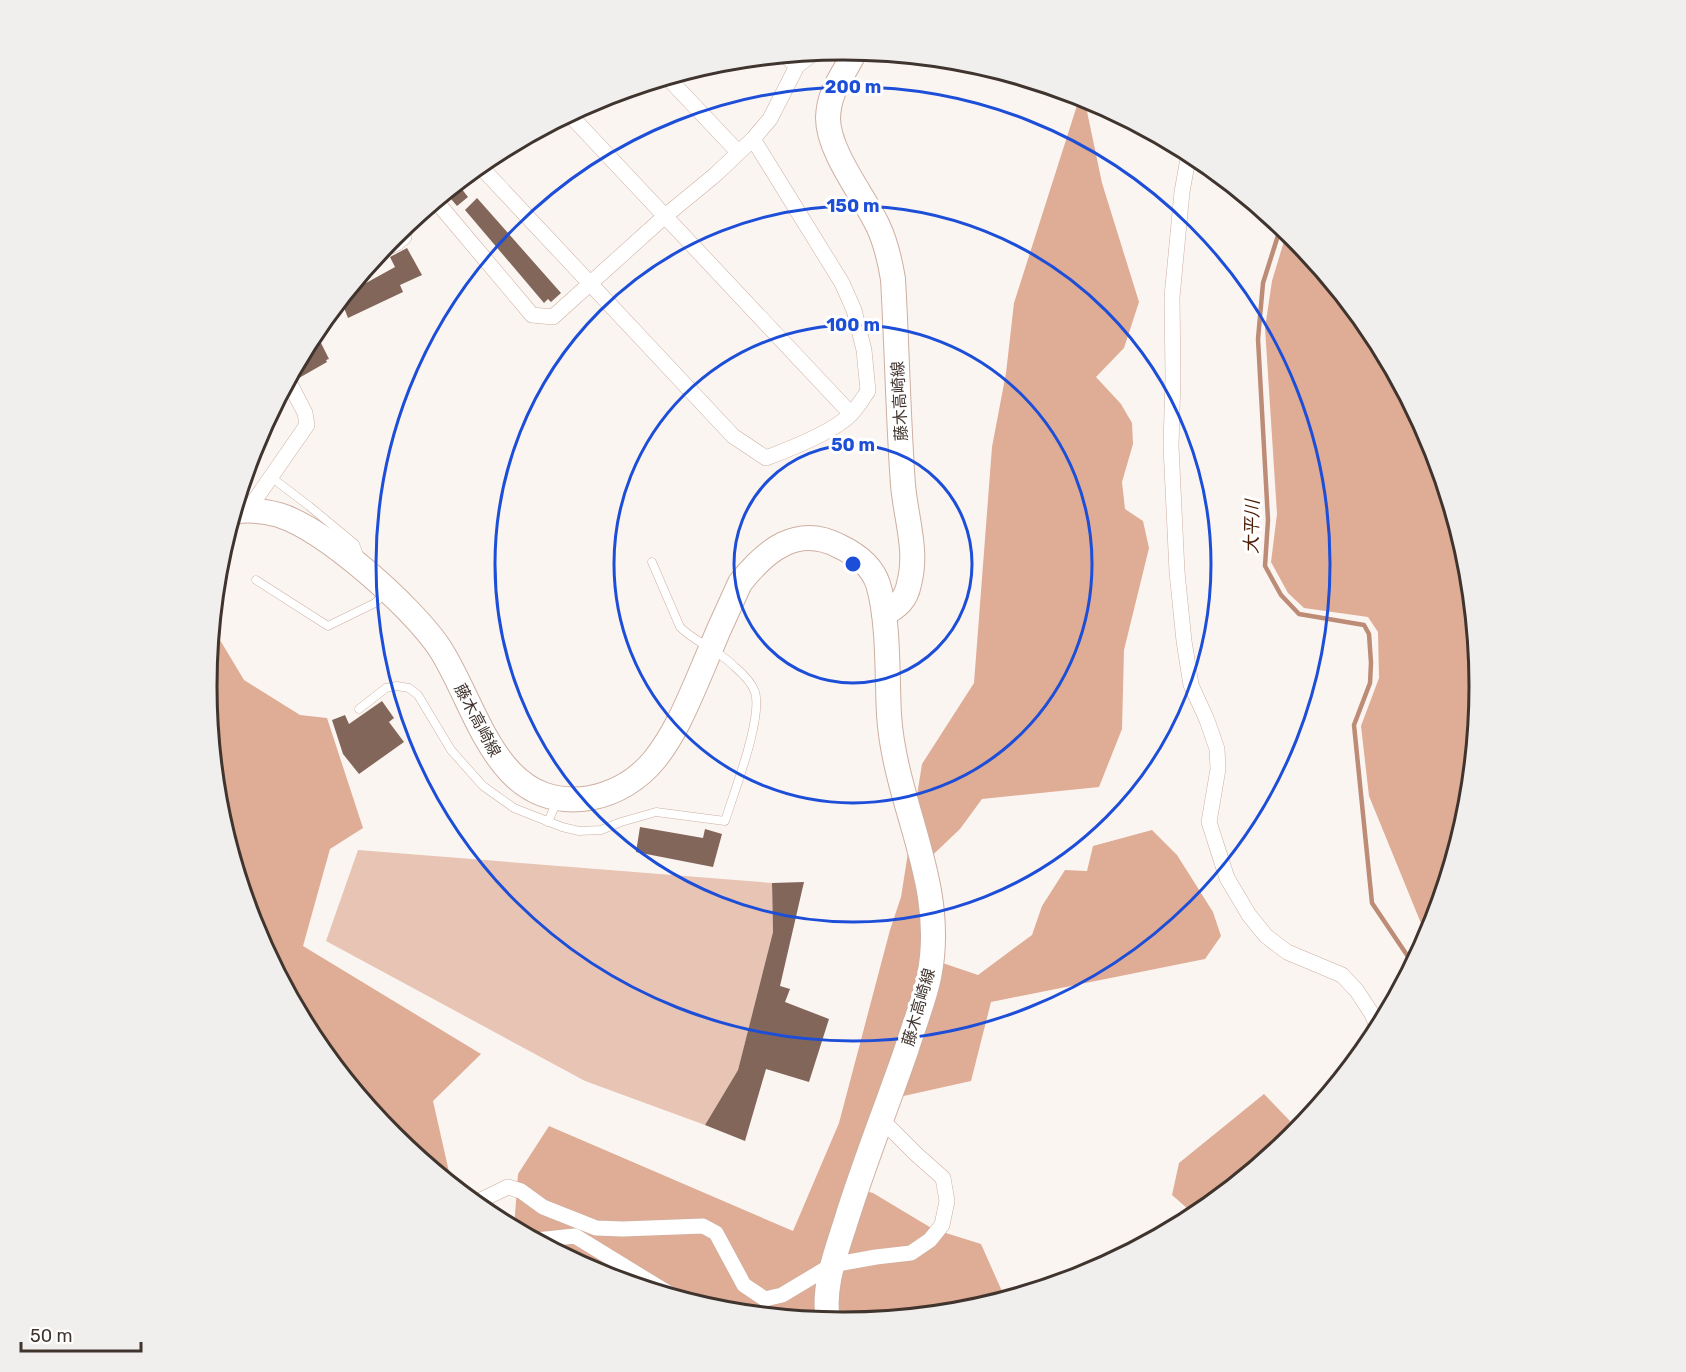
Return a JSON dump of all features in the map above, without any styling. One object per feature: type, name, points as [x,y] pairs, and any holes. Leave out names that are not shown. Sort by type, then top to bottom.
[{"type":"main road","name":"藤木高崎線","points":[[849,60],[837,80],[828,119],[836,151],[878,225],[888,250],[893,279],[905,509],[914,557],[909,586],[903,599],[898,607],[884,614]]},
{"type":"main road","name":"藤木高崎線","points":[[243,509],[289,519],[315,534],[359,566],[411,612],[438,646],[495,754],[513,774],[526,784],[540,792],[559,797],[584,799],[603,795],[618,789],[640,774],[654,760],[677,725],[740,583],[769,551],[789,541],[819,539],[836,544],[865,563],[878,583],[884,614],[893,747],[898,775],[931,896],[933,922],[929,976],[832,1265],[826,1296],[827,1312]]},
{"type":"street","points":[[441,206],[532,315],[553,317],[590,282],[716,175],[753,139],[770,119],[797,66],[803,61]]},
{"type":"street","points":[[792,62],[797,66]]},
{"type":"street","points":[[674,83],[738,152]]},
{"type":"street","points":[[575,121],[664,218],[851,414]]},
{"type":"street","points":[[486,172],[733,436],[766,458],[839,424],[851,414],[868,391],[864,350],[854,310],[842,283],[753,139]]},
{"type":"street","points":[[1187,164],[1182,192],[1172,297],[1171,446],[1177,572],[1184,641],[1191,685],[1208,720],[1217,749],[1218,769],[1209,822],[1227,878],[1249,915],[1266,936],[1287,952],[1342,975],[1357,991],[1373,1017]]},
{"type":"street","points":[[243,508],[255,500],[307,425],[305,413],[293,389]]},
{"type":"street","points":[[485,1199],[507,1187],[521,1191],[543,1207],[596,1228],[703,1226],[716,1233],[744,1285],[765,1299],[782,1295],[832,1265],[911,1253],[930,1240],[942,1226],[947,1202],[942,1178],[881,1119]]},
{"type":"street","points":[[550,1239],[575,1236],[648,1281]]},
{"type":"lane","points":[[271,477],[355,544],[360,554],[359,566]]},
{"type":"lane","points":[[358,709],[386,688],[397,686],[409,688],[418,695],[451,750],[472,776],[514,808],[548,822],[579,831],[601,830],[656,812],[725,821],[758,712],[755,691],[726,658],[688,635],[680,627],[652,562]]},
{"type":"lane","points":[[256,580],[328,626],[375,603],[387,591]]},
{"type":"lane","points":[[548,822],[559,797]]},
{"type":"shaded area","points":[[1077,106],[1087,110],[1102,183],[1139,302],[1124,348],[1096,377],[1121,404],[1132,423],[1133,444],[1122,482],[1125,509],[1143,521],[1149,548],[1124,650],[1122,729],[1099,787],[982,799],[960,829],[919,868],[925,957],[978,975],[1032,935],[1042,906],[1065,870],[1087,871],[1093,846],[1152,830],[1177,855],[1213,912],[1221,936],[1205,959],[991,1002],[971,1081],[881,1101],[844,1186],[873,1193],[933,1229],[981,1244],[1002,1292],[925,1307],[884,1311],[802,1311],[761,1307],[681,1291],[603,1264],[566,1247],[515,1218],[518,1174],[549,1126],[793,1231],[839,1123],[890,930],[901,897],[922,764],[974,683],[992,447],[1006,373],[1014,303]]},
{"type":"shaded area","points":[[1284,241],[1340,305],[1385,373],[1421,446],[1448,524],[1464,604],[1468,645],[1468,727],[1464,768],[1448,848],[1422,925],[1369,796],[1361,726],[1379,678],[1378,632],[1368,617],[1304,608],[1288,593],[1271,562],[1277,514],[1265,328],[1272,281]]},
{"type":"shaded area","points":[[221,612],[220,640],[244,680],[300,715],[327,718],[363,828],[330,849],[303,946],[481,1054],[433,1101],[449,1173],[400,1129],[346,1067],[301,999],[265,926],[238,848],[222,768],[217,686]]},
{"type":"shaded area","points":[[358,850],[772,883],[773,932],[738,1070],[705,1125],[585,1081],[326,941]]},
{"type":"shaded area","points":[[1264,1094],[1290,1121],[1284,1131],[1256,1157],[1187,1208],[1172,1195],[1179,1163]]},
{"type":"building","points":[[462,189],[468,197],[457,206],[451,198]]},
{"type":"building","points":[[477,198],[561,293],[551,302],[548,299],[544,303],[465,210]]},
{"type":"building","points":[[407,248],[422,275],[400,285],[403,292],[348,318],[344,308],[365,281],[366,283],[395,267],[390,257]]},
{"type":"building","points":[[320,342],[329,359],[299,378],[301,373]]},
{"type":"building","points":[[382,701],[394,718],[389,722],[404,742],[359,774],[343,754],[332,720],[345,715],[349,724]]},
{"type":"building","points":[[640,827],[703,838],[705,829],[722,834],[713,867],[636,852]]},
{"type":"building","points":[[804,882],[780,986],[790,989],[785,1002],[829,1019],[809,1082],[766,1069],[745,1141],[705,1125],[738,1070],[773,932],[772,883]]},
{"type":"waterway","name":"大平川","points":[[1278,236],[1263,283],[1258,339],[1268,520],[1265,566],[1281,595],[1299,614],[1364,625],[1369,634],[1370,683],[1354,725],[1372,903],[1407,956]]}]
